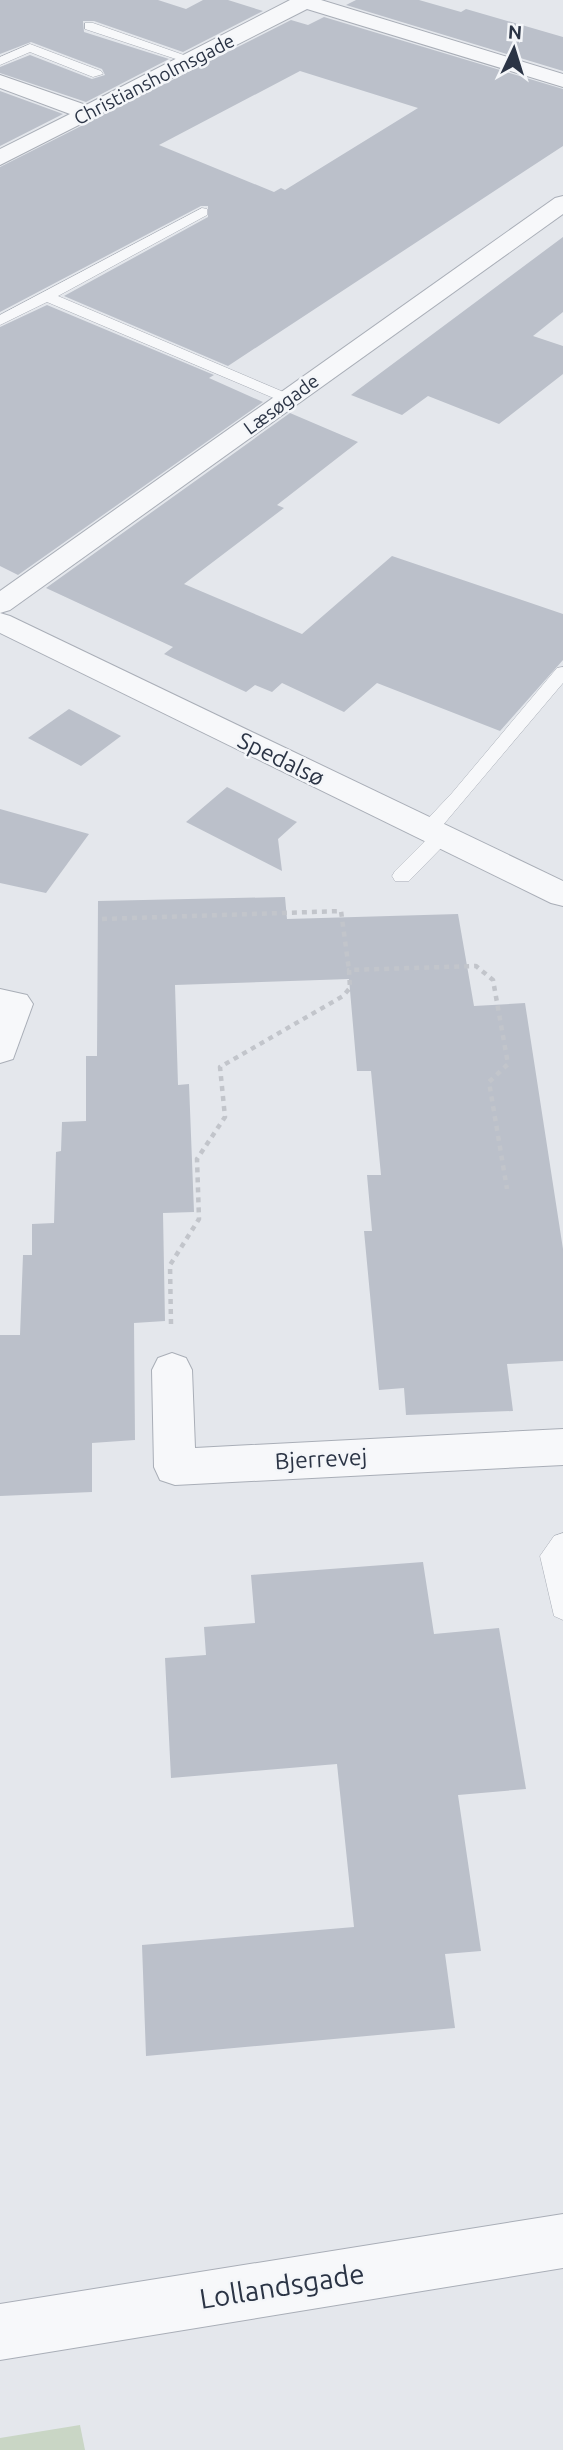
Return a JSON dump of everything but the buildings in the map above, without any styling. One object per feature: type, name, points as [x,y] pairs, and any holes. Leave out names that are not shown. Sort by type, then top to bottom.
[{"type":"street","name":"Christiansholmsgade","points":[[0,158],[305,1]]},
{"type":"street","points":[[305,1],[563,81]]},
{"type":"street","points":[[0,81],[87,113]]},
{"type":"street","name":"Læsøgade","points":[[0,604],[563,203]]},
{"type":"street","name":"Spedalsø","points":[[0,622],[563,895]]},
{"type":"street","points":[[0,1002],[15,1004],[0,1050]]},
{"type":"street","name":"Bjerrevej","points":[[172,1370],[175,1467],[563,1447]]},
{"type":"street","name":"Lollandsgade","points":[[0,2332],[563,2241]]},
{"type":"lane","points":[[89,26],[192,60]]},
{"type":"lane","points":[[0,61],[30,48],[97,74]]},
{"type":"lane","points":[[0,321],[202,212]]},
{"type":"lane","points":[[46,296],[288,399]]},
{"type":"lane","points":[[402,876],[459,797],[563,672]]},
{"type":"lane","points":[[563,1545],[553,1556],[563,1608]]},
{"type":"path","points":[[102,919],[341,911],[350,988],[343,996],[220,1067],[225,1117],[197,1159],[199,1219],[170,1265],[172,1370]]},
{"type":"path","points":[[349,970],[476,966],[493,980],[508,1064],[489,1082],[507,1189]]},
{"type":"green space","points":[[80,2425],[85,2450],[0,2450],[0,2438]]}]
